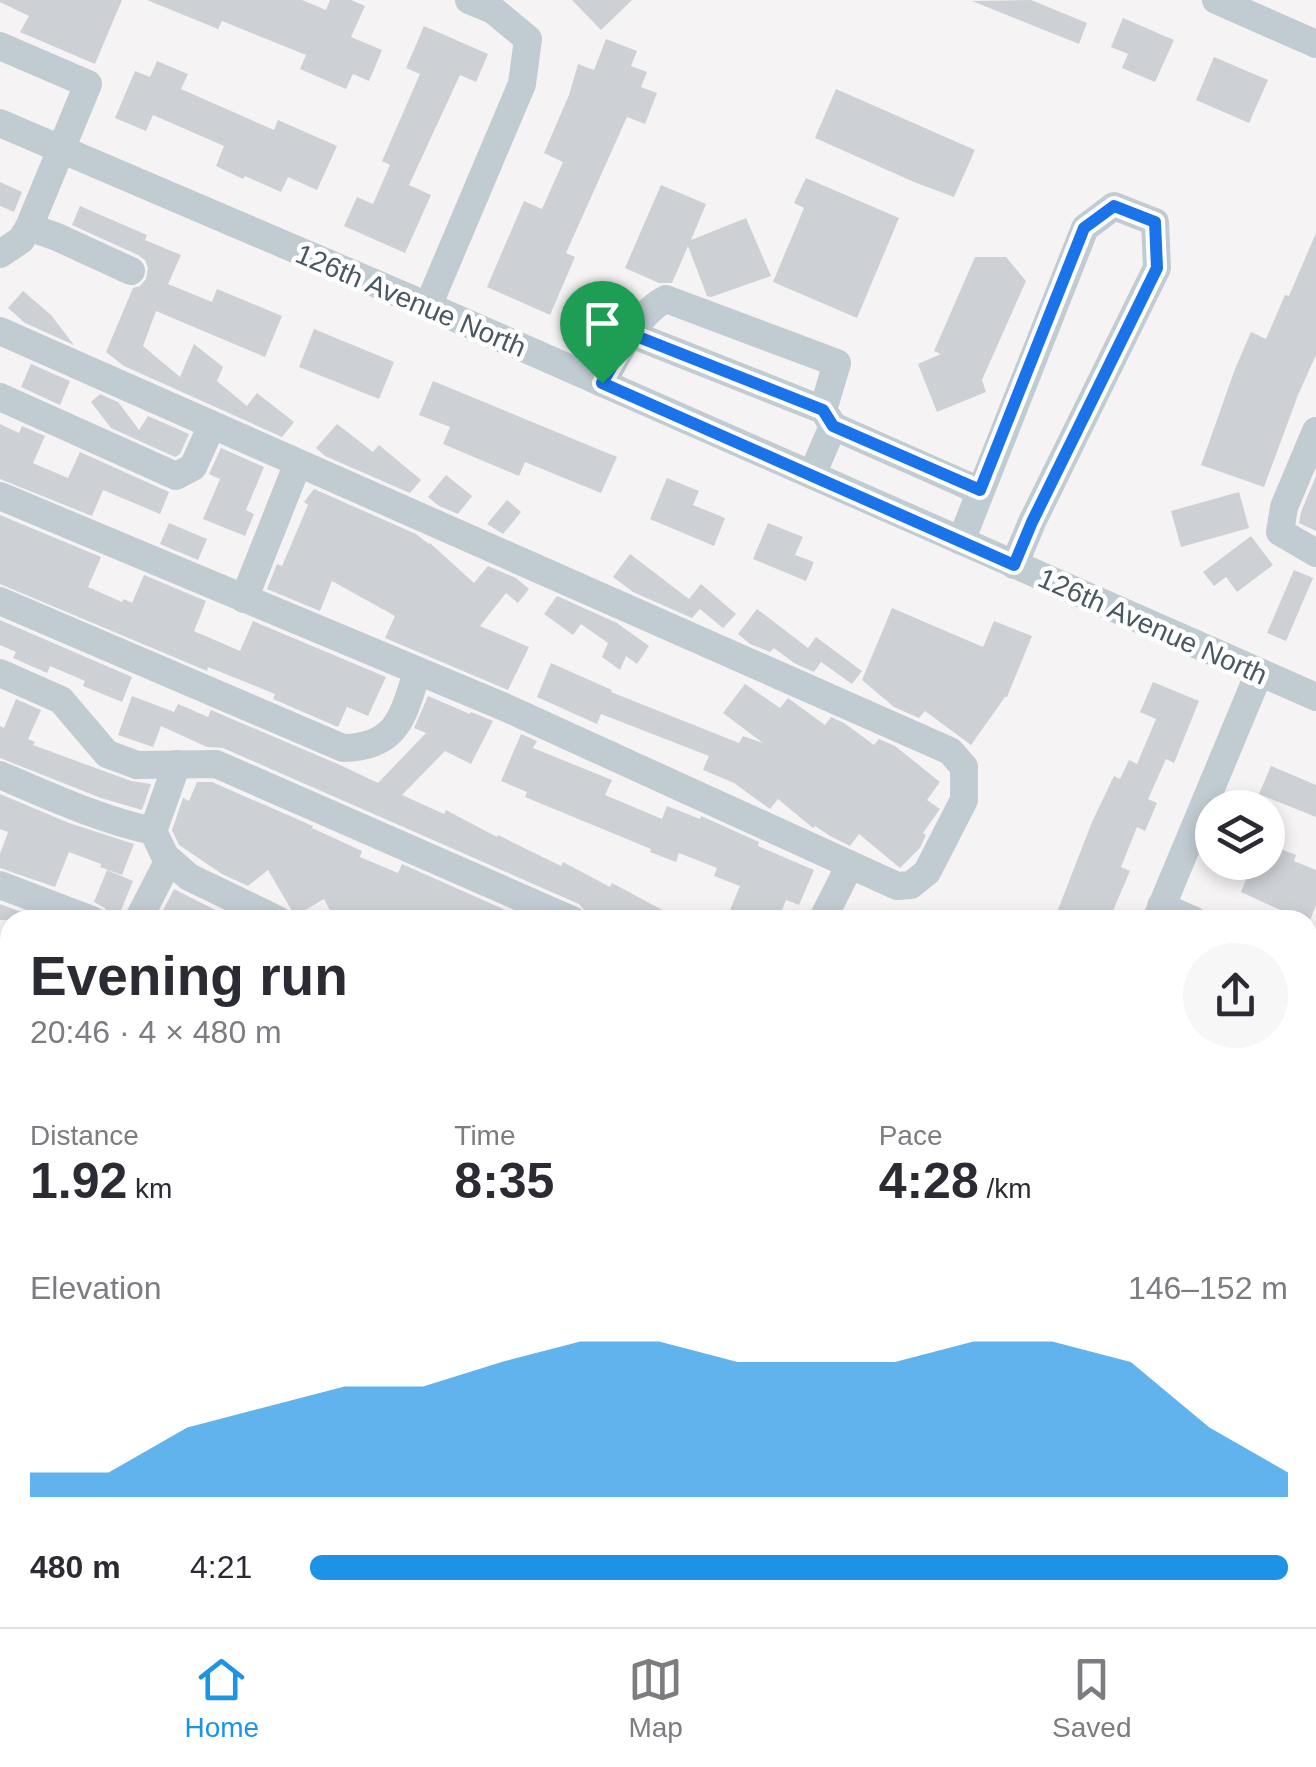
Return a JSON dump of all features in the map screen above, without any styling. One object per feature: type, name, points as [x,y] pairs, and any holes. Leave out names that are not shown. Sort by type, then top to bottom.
[{"type":"street","points":[[428,306],[522,84],[528,39],[493,10],[469,0]]},
{"type":"street","points":[[1216,0],[1316,44]]},
{"type":"street","points":[[0,46],[88,84],[29,228],[21,240],[0,254]]},
{"type":"street","name":"126th Avenue North","points":[[0,123],[428,306],[1316,697]]},
{"type":"street","points":[[961,541],[1084,228],[1114,206],[1155,222],[1157,268],[1014,565]]},
{"type":"street","points":[[29,228],[131,271]]},
{"type":"street","points":[[602,383],[631,334],[656,304],[666,299],[837,363],[828,418],[812,476]]},
{"type":"street","points":[[0,331],[950,751],[964,767],[964,800],[927,872],[911,885],[897,886],[502,706],[0,496]]},
{"type":"street","points":[[631,334],[828,418],[980,490]]},
{"type":"street","points":[[0,398],[176,476],[193,467],[212,425]]},
{"type":"street","points":[[1316,431],[1284,507],[1280,532],[1316,553]]},
{"type":"street","points":[[244,599],[298,463]]},
{"type":"street","points":[[0,601],[343,748],[364,748],[383,740],[402,718],[417,672]]},
{"type":"street","points":[[1159,910],[1259,672]]},
{"type":"street","points":[[0,674],[61,700],[107,754],[137,765],[216,764],[549,910]]},
{"type":"street","points":[[177,764],[154,831],[158,844],[189,877],[257,910]]},
{"type":"street","points":[[0,775],[154,831]]},
{"type":"street","points":[[143,910],[169,860]]},
{"type":"street","points":[[827,910],[850,864]]},
{"type":"street","points":[[0,885],[66,910]]},
{"type":"building","points":[[0,0],[122,0],[95,64],[20,32],[29,16]]},
{"type":"building","points":[[147,0],[302,0],[326,10],[330,0],[351,0],[365,6],[351,37],[382,50],[369,81],[353,74],[346,89],[300,69],[306,55],[222,21],[218,29]]},
{"type":"building","points":[[572,0],[632,0],[601,30]]},
{"type":"building","points":[[1031,0],[1087,23],[1079,44],[972,1]]},
{"type":"building","points":[[1123,18],[1174,40],[1155,82],[1122,68],[1128,54],[1111,47]]},
{"type":"building","points":[[424,26],[488,54],[476,82],[460,75],[409,185],[431,195],[405,253],[344,226],[357,197],[373,204],[390,165],[382,161],[420,74],[406,68]]},
{"type":"building","points":[[606,39],[637,51],[631,66],[647,72],[641,87],[657,93],[645,124],[627,117],[566,253],[575,257],[550,315],[487,287],[524,201],[542,209],[563,162],[544,153],[578,64],[594,70]]},
{"type":"building","points":[[1214,57],[1268,80],[1249,123],[1196,100]]},
{"type":"building","points":[[157,61],[188,74],[181,89],[274,130],[278,120],[337,146],[317,190],[288,177],[281,192],[245,176],[243,179],[216,166],[224,146],[153,115],[146,131],[115,118],[135,71],[150,77]]},
{"type":"building","points":[[836,89],[975,150],[954,197],[815,138]]},
{"type":"building","points":[[806,178],[899,218],[857,318],[773,282],[804,208],[794,203]]},
{"type":"building","points":[[0,182],[22,192],[14,212],[0,206]]},
{"type":"building","points":[[661,185],[706,204],[691,240],[746,218],[771,276],[707,296],[688,246],[672,283],[659,283],[625,268]]},
{"type":"building","points":[[80,206],[147,235],[145,240],[181,255],[168,284],[212,302],[217,289],[282,316],[265,357],[156,311],[143,346],[180,377],[194,344],[223,367],[217,381],[247,406],[257,393],[294,422],[282,437],[124,366],[106,352],[133,288],[146,279],[148,268],[138,255],[72,225]]},
{"type":"building","points":[[1316,233],[1316,355],[1264,487],[1201,465],[1251,332],[1266,339]]},
{"type":"building","points":[[975,257],[1006,257],[1026,281],[982,380],[986,392],[937,412],[918,364],[941,354],[934,351]]},
{"type":"building","points":[[23,291],[51,315],[74,345],[25,323],[8,308]]},
{"type":"building","points":[[314,329],[394,362],[379,399],[299,367]]},
{"type":"building","points":[[31,364],[70,381],[60,405],[21,387]]},
{"type":"building","points":[[433,381],[617,457],[601,493],[525,462],[519,476],[443,444],[450,427],[419,415]]},
{"type":"building","points":[[100,394],[118,402],[139,430],[148,416],[189,434],[180,454],[175,457],[111,428],[91,402]]},
{"type":"building","points":[[0,424],[19,433],[22,426],[45,436],[33,463],[68,478],[80,452],[169,492],[160,514],[103,490],[92,516],[0,479]]},
{"type":"building","points":[[337,424],[373,452],[379,445],[421,480],[410,493],[325,456],[316,448]]},
{"type":"building","points":[[221,448],[264,467],[246,510],[254,514],[245,536],[203,519],[220,479],[209,474]]},
{"type":"building","points":[[446,475],[472,496],[458,514],[428,497]]},
{"type":"building","points":[[1316,476],[1316,531],[1299,523]]},
{"type":"building","points":[[667,478],[699,491],[693,505],[725,518],[714,546],[650,519]]},
{"type":"building","points":[[314,489],[416,534],[474,583],[488,566],[516,578],[529,589],[518,603],[506,593],[480,626],[529,647],[508,690],[385,638],[395,616],[332,581],[320,611],[267,589],[277,564],[282,566],[308,505],[304,502]]},
{"type":"building","points":[[1239,492],[1249,528],[1181,547],[1171,511]]},
{"type":"building","points":[[507,500],[521,512],[503,534],[487,524]]},
{"type":"building","points":[[0,515],[101,557],[88,587],[122,602],[124,599],[132,603],[144,575],[206,601],[194,631],[240,651],[253,621],[386,677],[368,716],[347,707],[338,727],[273,699],[275,694],[208,667],[207,671],[0,584]]},
{"type":"building","points":[[169,523],[207,539],[198,560],[160,544]]},
{"type":"building","points":[[768,523],[803,537],[795,555],[814,562],[806,581],[753,559]]},
{"type":"building","points":[[1251,536],[1273,565],[1237,592],[1226,577],[1214,586],[1203,572]]},
{"type":"building","points":[[630,554],[689,599],[701,584],[736,614],[723,628],[700,609],[692,618],[633,592],[613,577]]},
{"type":"building","points":[[1294,570],[1313,578],[1286,641],[1267,633]]},
{"type":"building","points":[[557,596],[617,623],[649,646],[637,664],[626,656],[620,670],[602,657],[608,643],[581,624],[573,635],[544,614]]},
{"type":"building","points":[[892,608],[983,647],[994,621],[1032,636],[1007,697],[971,745],[925,711],[919,718],[894,707],[862,680]]},
{"type":"building","points":[[757,609],[808,648],[816,637],[862,671],[852,684],[821,662],[814,672],[774,648],[770,652],[750,644],[738,634]]},
{"type":"building","points":[[0,620],[132,677],[122,702],[83,686],[85,681],[50,666],[47,673],[13,658],[16,652],[0,645]]},
{"type":"building","points":[[551,663],[611,692],[739,743],[743,736],[763,743],[723,713],[745,684],[780,708],[788,698],[825,725],[831,717],[874,745],[879,739],[895,746],[940,782],[927,800],[940,809],[923,833],[926,835],[920,848],[900,868],[859,834],[850,846],[813,828],[778,799],[770,809],[734,783],[703,770],[709,756],[601,714],[597,724],[537,697]]},
{"type":"building","points":[[1153,682],[1199,701],[1174,763],[1166,759],[1148,799],[1157,803],[1145,831],[1137,827],[1121,867],[1130,871],[1113,910],[1058,910],[1114,776],[1120,779],[1129,760],[1137,764],[1156,719],[1140,712]]},
{"type":"building","points":[[132,696],[174,712],[178,704],[208,717],[211,710],[378,783],[426,733],[414,728],[428,696],[493,721],[471,764],[445,751],[402,795],[444,814],[446,810],[610,887],[612,883],[662,910],[584,910],[579,904],[223,748],[207,747],[161,726],[153,747],[118,735]]},
{"type":"building","points":[[16,699],[41,710],[28,739],[35,742],[33,745],[131,781],[151,784],[142,810],[0,758],[0,726],[4,728]]},
{"type":"building","points":[[521,734],[537,741],[533,748],[612,780],[605,795],[662,819],[667,806],[700,819],[701,816],[814,870],[799,905],[786,900],[782,910],[730,910],[740,886],[714,876],[717,868],[679,853],[676,862],[650,852],[651,849],[525,797],[527,792],[501,781]]},
{"type":"building","points":[[1271,766],[1316,785],[1316,817],[1285,804],[1285,790],[1261,790]]},
{"type":"building","points":[[197,782],[212,782],[313,826],[362,851],[360,857],[398,873],[402,864],[506,910],[330,910],[324,899],[305,910],[291,910],[268,870],[248,886],[179,845],[172,830],[183,798],[189,801]]},
{"type":"building","points":[[0,794],[69,823],[134,844],[122,875],[69,852],[55,887],[0,868],[0,854],[8,832],[0,829]]},
{"type":"building","points":[[1285,851],[1296,855],[1294,861],[1316,870],[1314,910],[1280,910],[1241,892],[1246,880],[1285,880]]},
{"type":"building","points":[[107,870],[133,881],[121,910],[106,910],[94,902]]},
{"type":"building","points":[[174,889],[215,910],[163,910]]},
{"type":"route","points":[[1114,206],[1155,222],[1157,268],[1014,565],[602,383],[631,334],[823,410],[833,426],[980,490],[1084,228],[1114,206]]}]
